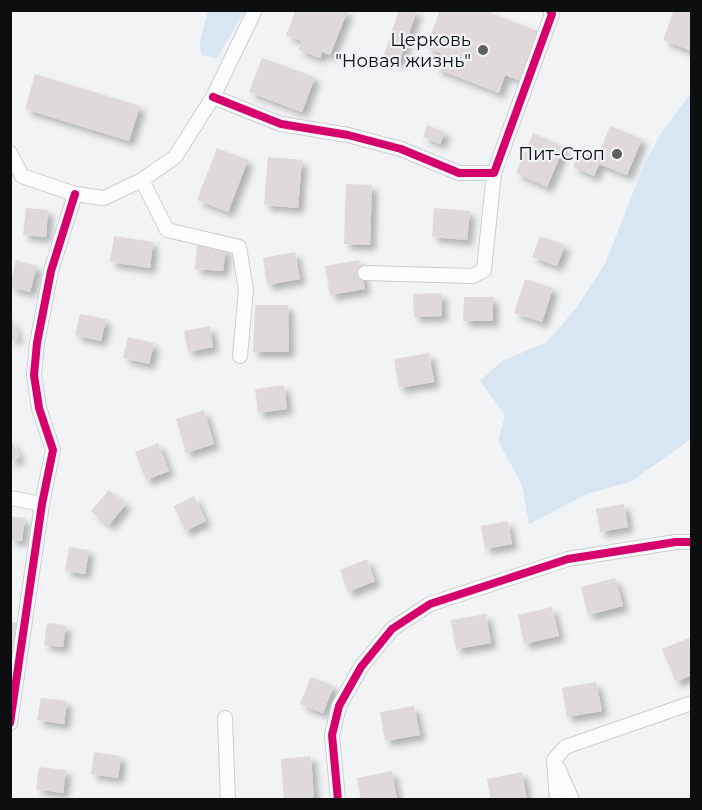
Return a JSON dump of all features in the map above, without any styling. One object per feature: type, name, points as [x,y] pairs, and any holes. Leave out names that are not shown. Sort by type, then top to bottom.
[{"type":"street","points":[[10,153],[22,176],[75,194],[104,198],[142,180],[175,157],[213,97],[255,10]]},
{"type":"street","points":[[365,273],[474,276],[484,270],[494,173],[552,14],[550,10]]},
{"type":"street","points":[[213,97],[281,124],[348,135],[401,149],[459,173],[494,173]]},
{"type":"street","points":[[142,180],[167,230],[239,247],[246,290],[240,356]]},
{"type":"street","points":[[10,723],[42,504],[53,450],[39,408],[34,375],[37,343],[51,271],[75,194]]},
{"type":"street","points":[[10,498],[42,504]]},
{"type":"street","points":[[338,800],[332,735],[339,705],[361,667],[392,629],[429,604],[568,559],[676,542],[692,542]]},
{"type":"street","points":[[557,800],[555,760],[565,747],[692,704]]},
{"type":"street","points":[[225,718],[228,800]]},
{"type":"street","points":[[555,760],[572,800]]},
{"type":"shaded area","points":[[208,11],[245,11],[217,58],[201,55],[200,41]]},
{"type":"shaded area","points":[[691,93],[691,439],[632,481],[587,494],[529,524],[522,485],[498,441],[505,415],[480,381],[502,361],[547,342],[576,308],[605,264],[644,165],[662,132]]},
{"type":"building","points":[[296,10],[348,10],[330,55],[322,52],[320,58],[298,50],[302,41],[286,35]]},
{"type":"building","points":[[399,10],[417,10],[399,63],[383,58]]},
{"type":"building","name":"Церковь \"Новая жизнь\"","points":[[440,10],[483,10],[540,32],[521,81],[505,75],[499,93],[435,68],[441,53],[426,48]]},
{"type":"building","points":[[674,10],[692,10],[692,51],[663,40]]},
{"type":"building","points":[[262,58],[315,77],[302,112],[249,92]]},
{"type":"building","points":[[35,74],[140,106],[129,141],[25,109]]},
{"type":"building","points":[[427,125],[445,132],[440,144],[423,137]]},
{"type":"building","name":"Пит-Стоп","points":[[610,126],[642,139],[627,175],[599,164],[594,176],[573,167],[579,151],[597,158]]},
{"type":"building","points":[[533,133],[564,147],[547,187],[516,173]]},
{"type":"building","points":[[217,148],[248,160],[228,212],[197,200]]},
{"type":"building","points":[[268,157],[302,160],[298,208],[264,205]]},
{"type":"building","points":[[346,184],[372,185],[370,245],[344,244]]},
{"type":"building","points":[[26,208],[48,210],[46,237],[23,235]]},
{"type":"building","points":[[434,208],[470,211],[467,240],[432,237]]},
{"type":"building","points":[[114,236],[153,242],[150,268],[110,262]]},
{"type":"building","points":[[540,236],[565,245],[557,266],[532,257]]},
{"type":"building","points":[[197,245],[226,248],[223,271],[195,269]]},
{"type":"building","points":[[295,252],[300,279],[267,285],[263,258]]},
{"type":"building","points":[[16,260],[37,266],[30,292],[10,287]]},
{"type":"building","points":[[359,260],[365,289],[330,295],[325,266]]},
{"type":"building","points":[[525,279],[553,288],[542,322],[514,313]]},
{"type":"building","points":[[441,293],[442,316],[414,317],[413,294]]},
{"type":"building","points":[[464,297],[493,297],[493,321],[463,321]]},
{"type":"building","points":[[255,305],[288,305],[289,352],[253,352]]},
{"type":"building","points":[[10,313],[18,338],[10,340]]},
{"type":"building","points":[[80,314],[106,319],[101,341],[75,335]]},
{"type":"building","points":[[210,326],[213,347],[188,352],[184,331]]},
{"type":"building","points":[[128,337],[154,343],[149,364],[123,358]]},
{"type":"building","points":[[429,353],[434,382],[399,388],[394,359]]},
{"type":"building","points":[[284,385],[287,409],[258,413],[255,389]]},
{"type":"building","points":[[204,410],[214,444],[186,453],[176,419]]},
{"type":"building","points":[[10,438],[20,457],[10,462]]},
{"type":"building","points":[[158,443],[169,471],[146,480],[135,452]]},
{"type":"building","points":[[109,490],[126,504],[109,525],[91,511]]},
{"type":"building","points":[[194,496],[206,521],[185,531],[174,506]]},
{"type":"building","points":[[624,504],[628,527],[600,532],[596,509]]},
{"type":"building","points":[[10,516],[25,518],[22,541],[10,539]]},
{"type":"building","points":[[508,521],[512,544],[485,549],[481,526]]},
{"type":"building","points":[[69,547],[89,550],[85,574],[65,571]]},
{"type":"building","points":[[367,559],[375,581],[348,592],[340,570]]},
{"type":"building","points":[[615,578],[623,606],[588,615],[581,587]]},
{"type":"building","points":[[552,607],[559,636],[524,644],[518,615]]},
{"type":"building","points":[[486,614],[491,643],[456,649],[451,620]]},
{"type":"building","points":[[10,622],[17,623],[12,649],[10,649]]},
{"type":"building","points":[[47,623],[66,625],[63,647],[44,645]]},
{"type":"building","points":[[689,638],[692,675],[676,682],[662,649]]},
{"type":"building","points":[[311,677],[334,686],[323,713],[300,704]]},
{"type":"building","points":[[596,682],[602,711],[567,717],[562,688]]},
{"type":"building","points":[[41,698],[67,701],[64,724],[37,720]]},
{"type":"building","points":[[414,706],[420,735],[385,741],[380,712]]},
{"type":"building","points":[[94,752],[121,756],[118,778],[91,774]]},
{"type":"building","points":[[311,756],[314,800],[284,800],[281,759]]},
{"type":"building","points":[[39,767],[66,770],[63,793],[36,789]]},
{"type":"building","points":[[392,771],[397,800],[361,800],[357,778]]},
{"type":"building","points":[[522,772],[527,800],[491,800],[487,779]]},
{"type":"cycle path","points":[[213,97],[281,124],[348,135],[401,149],[459,173],[494,173],[552,14],[550,10]]},
{"type":"cycle path","points":[[10,723],[42,504],[53,450],[39,408],[34,375],[37,343],[51,271],[75,194]]},
{"type":"cycle path","points":[[338,800],[332,735],[339,706],[361,667],[392,629],[430,604],[568,559],[676,542],[692,542]]},
{"type":"place","name":"Церковь \"Новая жизнь\"","points":[[483,50]]},
{"type":"place","name":"Пит-Стоп","points":[[617,154]]}]
